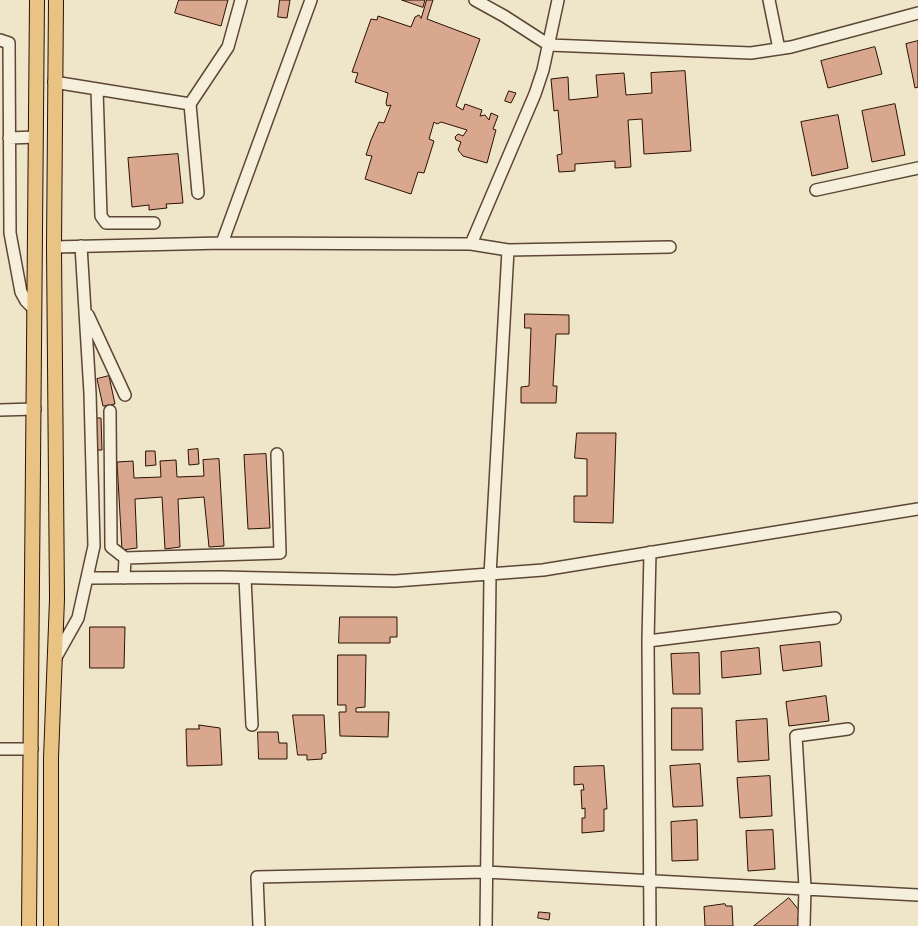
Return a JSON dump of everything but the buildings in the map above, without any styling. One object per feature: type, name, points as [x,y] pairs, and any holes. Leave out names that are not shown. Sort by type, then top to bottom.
[{"type":"main road","points":[[29,926],[35,409],[37,0]]},
{"type":"main road","points":[[51,926],[51,758],[57,599],[54,246],[56,0]]},
{"type":"street","points":[[198,193],[190,104],[228,47],[241,0]]},
{"type":"street","points":[[222,243],[311,0]]},
{"type":"street","points":[[475,0],[549,45],[750,53],[779,49],[918,13]]},
{"type":"street","points":[[471,244],[535,94],[549,45],[558,0]]},
{"type":"street","points":[[769,0],[779,49]]},
{"type":"street","points":[[0,40],[9,44],[10,233],[21,292],[26,301],[35,310]]},
{"type":"street","points":[[54,82],[190,104]]},
{"type":"street","points":[[97,89],[100,216],[106,222],[118,224],[154,223]]},
{"type":"street","points":[[9,138],[36,137]]},
{"type":"street","points":[[816,190],[918,168]]},
{"type":"street","points":[[54,246],[222,243],[471,244],[508,250],[670,246]]},
{"type":"street","points":[[54,661],[78,618],[89,578],[94,546],[90,393],[81,246]]},
{"type":"street","points":[[486,926],[490,575],[508,250]]},
{"type":"street","points":[[0,254],[13,254]]},
{"type":"street","points":[[85,308],[125,395]]},
{"type":"street","points":[[0,410],[35,409]]},
{"type":"street","points":[[110,411],[111,547],[125,558],[280,553],[276,454]]},
{"type":"street","points":[[89,578],[245,578],[395,581],[490,575],[543,570],[918,509]]},
{"type":"street","points":[[650,552],[648,641],[650,926]]},
{"type":"street","points":[[124,578],[125,558]]},
{"type":"street","points":[[245,578],[252,724]]},
{"type":"street","points":[[648,641],[835,618]]},
{"type":"street","points":[[804,926],[805,887],[796,736],[848,729]]},
{"type":"street","points":[[0,749],[32,749]]},
{"type":"street","points":[[259,926],[257,877],[486,872],[805,887],[918,895]]}]
